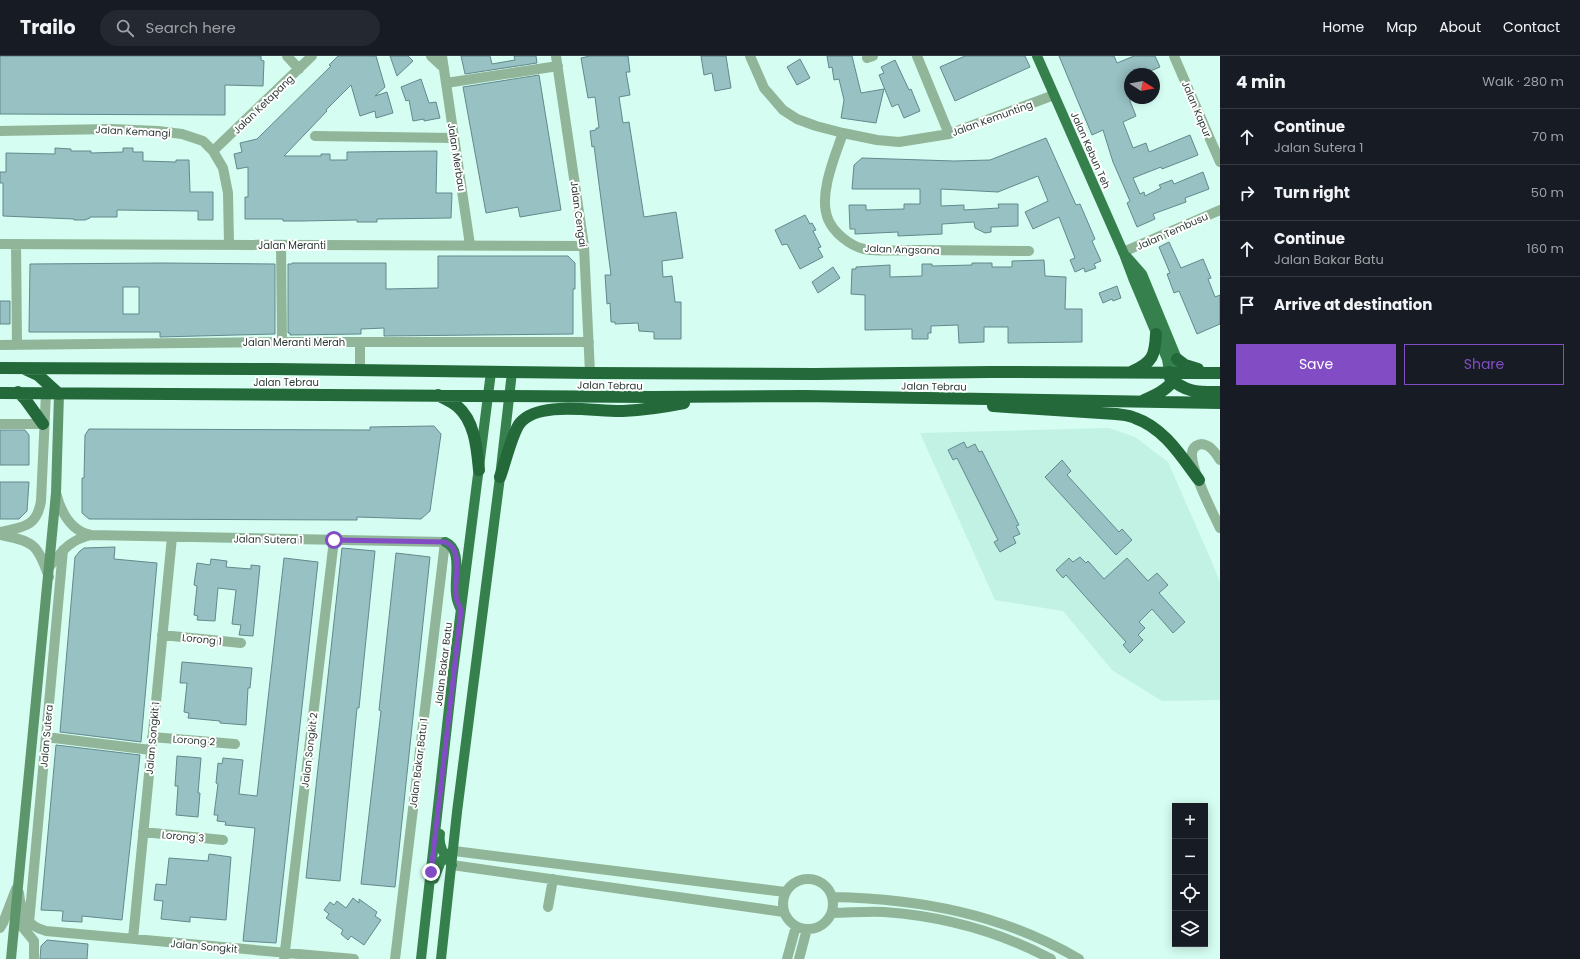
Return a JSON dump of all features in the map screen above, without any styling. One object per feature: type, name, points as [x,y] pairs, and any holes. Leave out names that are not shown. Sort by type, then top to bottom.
[{"type":"highway","points":[[1132,372],[1150,361],[1154,354],[1156,334]]},
{"type":"highway","points":[[1178,360],[1185,365],[1207,372]]},
{"type":"highway","name":"Jalan Tebrau","points":[[0,368],[360,369],[590,373],[1132,372],[1173,375],[1207,372],[1220,373]]},
{"type":"highway","points":[[20,368],[33,372],[52,391],[59,376],[67,370],[75,368]]},
{"type":"highway","points":[[1140,402],[1154,397],[1167,388],[1173,375],[1184,388],[1196,392],[1220,392]]},
{"type":"highway","name":"Jalan Tebrau","points":[[0,393],[52,391],[488,396],[712,396],[1220,403]]},
{"type":"highway","points":[[18,392],[25,399],[43,424]]},
{"type":"highway","points":[[438,395],[458,407],[469,422],[475,443],[479,470]]},
{"type":"highway","points":[[500,478],[519,424],[530,415],[557,409],[623,411],[644,409],[712,396]]},
{"type":"highway","points":[[938,398],[991,406],[1116,414],[1134,417],[1153,428],[1170,442],[1199,480]]},
{"type":"main road","name":"Jalan Kebun Teh","points":[[1037,56],[1124,253],[1132,278],[1168,359],[1173,375]]},
{"type":"main road","name":"Jalan Kebun Teh","points":[[1124,253],[1142,274],[1178,360],[1173,375]]},
{"type":"main road","name":"Jalan Bakar Batu","points":[[421,959],[461,610],[491,372]]},
{"type":"main road","points":[[441,959],[452,865],[449,854],[458,804],[500,478],[512,372]]},
{"type":"main road","points":[[445,542],[450,544],[454,549],[456,557],[456,595],[461,610]]},
{"type":"main road","points":[[449,854],[440,846],[439,838],[450,738],[454,672]]},
{"type":"main road","points":[[424,959],[433,884],[438,867],[449,854]]},
{"type":"street","points":[[287,56],[299,69]]},
{"type":"street","name":"Jalan Ketapang","points":[[213,151],[312,56]]},
{"type":"street","points":[[432,56],[444,68]]},
{"type":"street","name":"Jalan Merbau","points":[[442,56],[470,245]]},
{"type":"street","name":"Jalan Kemunting","points":[[750,56],[764,88],[783,110],[797,119],[843,133],[877,140],[899,142],[949,134],[1054,95]]},
{"type":"street","points":[[916,56],[949,134]]},
{"type":"street","name":"Jalan Kapur","points":[[1174,56],[1220,162]]},
{"type":"street","points":[[446,83],[557,61]]},
{"type":"street","name":"Jalan Cengai","points":[[557,61],[584,246],[590,373]]},
{"type":"street","name":"Jalan Kemangi","points":[[0,131],[110,129],[158,131],[182,134],[203,141],[213,151],[223,168],[228,194],[229,244]]},
{"type":"street","name":"Jalan Angsana","points":[[843,133],[829,176],[825,198],[828,218],[835,231],[848,241],[864,249],[1029,251]]},
{"type":"street","points":[[315,136],[454,138]]},
{"type":"street","name":"Jalan Tembusu","points":[[1124,253],[1220,210]]},
{"type":"street","name":"Jalan Meranti","points":[[0,244],[584,246]]},
{"type":"street","points":[[16,244],[17,344]]},
{"type":"street","points":[[281,244],[282,342]]},
{"type":"street","name":"Jalan Meranti Merah","points":[[0,345],[282,342],[589,342]]},
{"type":"street","points":[[360,342],[360,369]]},
{"type":"street","name":"Jalan Sutera","points":[[0,533],[29,525],[37,516],[41,501],[43,424],[52,391]]},
{"type":"street","name":"Jalan Sutera","points":[[11,959],[56,493],[52,391]]},
{"type":"street","points":[[0,424],[43,424]]},
{"type":"street","points":[[1220,460],[1208,446],[1199,444],[1195,446],[1192,451],[1192,457],[1199,480],[1220,528]]},
{"type":"street","name":"Jalan Sutera 1","points":[[56,493],[60,505],[70,523],[76,530],[91,535],[445,542]]},
{"type":"street","name":"Jalan Sutera","points":[[0,533],[34,546],[49,577]]},
{"type":"street","name":"Jalan Sutera 1","points":[[50,566],[63,550],[76,540],[91,535]]},
{"type":"street","name":"Jalan Songkit 1","points":[[133,939],[172,537]]},
{"type":"street","name":"Jalan Songkit 2","points":[[284,956],[334,540]]},
{"type":"street","name":"Jalan Bakar Batu 1","points":[[395,959],[445,542]]},
{"type":"street","name":"Jalan Sutera","points":[[29,923],[63,550]]},
{"type":"street","name":"Lorong 1","points":[[162,635],[241,643]]},
{"type":"street","points":[[46,737],[151,750]]},
{"type":"street","name":"Lorong 2","points":[[152,737],[235,744]]},
{"type":"street","name":"Lorong 3","points":[[143,832],[223,840]]},
{"type":"street","points":[[449,854],[786,892]]},
{"type":"street","points":[[452,865],[784,912]]},
{"type":"street","points":[[807,878],[815,879],[823,883],[829,889],[833,897],[832,913],[822,925],[815,928],[807,929],[796,926],[784,912],[783,905],[786,892],[791,885],[798,880],[807,878]]},
{"type":"street","points":[[548,907],[553,879]]},
{"type":"street","points":[[18,881],[22,913],[29,923]]},
{"type":"street","points":[[0,928],[9,910],[18,881]]},
{"type":"street","points":[[833,897],[894,900],[955,910],[994,921],[1033,936],[1080,959]]},
{"type":"street","points":[[832,913],[884,912],[935,919],[986,931],[1034,950],[1051,959]]},
{"type":"street","points":[[15,918],[32,937],[35,944],[34,959]]},
{"type":"street","name":"Jalan Songkit","points":[[29,923],[41,930],[53,932],[133,939],[284,956],[354,959]]},
{"type":"street","points":[[787,959],[796,926]]},
{"type":"street","points":[[799,959],[807,929]]},
{"type":"street","points":[[35,944],[42,936],[53,932]]},
{"type":"shaded area","points":[[1109,428],[1135,437],[1168,462],[1220,582],[1220,700],[1162,701],[1112,670],[1063,611],[995,600],[920,433]]},
{"type":"building","points":[[0,56],[261,56],[261,60],[264,61],[263,86],[225,85],[225,115],[0,114]]},
{"type":"building","points":[[338,56],[376,56],[385,87],[375,96],[387,92],[393,113],[376,118],[375,111],[360,116],[351,85],[284,156],[321,156],[321,154],[330,154],[330,160],[347,160],[347,152],[437,151],[436,193],[452,193],[451,218],[377,219],[377,222],[357,222],[357,220],[283,221],[283,219],[245,219],[245,197],[248,197],[248,167],[237,169],[234,154],[242,152],[240,143],[257,139],[331,66],[329,65]]},
{"type":"building","points":[[390,56],[408,56],[413,61],[397,76]]},
{"type":"building","points":[[461,56],[490,56],[492,64],[515,60],[514,56],[536,56],[537,63],[465,74]]},
{"type":"building","points":[[590,56],[628,56],[630,72],[626,72],[630,95],[619,97],[623,123],[629,122],[644,217],[676,212],[683,258],[662,261],[663,277],[672,276],[675,302],[681,302],[681,339],[654,339],[654,332],[639,331],[638,323],[615,324],[615,322],[611,322],[610,303],[607,304],[605,275],[611,275],[594,146],[592,147],[590,131],[599,128],[595,97],[588,98],[581,58]]},
{"type":"building","points":[[701,56],[726,56],[731,88],[715,91],[712,73],[704,75]]},
{"type":"building","points":[[827,56],[852,56],[861,93],[884,89],[876,123],[841,118],[844,100],[839,79],[834,80],[832,67],[829,68]]},
{"type":"building","points":[[965,56],[1025,56],[1030,67],[955,101],[940,67]]},
{"type":"building","points":[[1059,56],[1114,56],[1117,63],[1134,56],[1155,56],[1160,67],[1158,68],[1124,68],[1124,104],[1131,104],[1136,116],[1123,122],[1133,148],[1146,143],[1149,152],[1190,135],[1198,155],[1133,178],[1140,194],[1144,192],[1145,196],[1161,188],[1159,185],[1172,180],[1174,184],[1203,172],[1209,189],[1185,198],[1186,202],[1153,214],[1155,219],[1137,227],[1127,203],[1130,201],[1113,162],[1103,130],[1092,135]]},
{"type":"building","points":[[800,59],[810,78],[797,85],[787,67]]},
{"type":"building","points":[[895,60],[909,90],[911,89],[920,111],[904,118],[898,104],[892,107],[879,75],[884,73],[881,67]]},
{"type":"building","points":[[539,75],[561,210],[520,217],[518,207],[486,213],[463,87]]},
{"type":"building","points":[[421,79],[429,103],[436,102],[440,118],[424,121],[424,119],[413,121],[409,100],[406,101],[401,87]]},
{"type":"building","points":[[1046,138],[1076,205],[1080,204],[1095,239],[1092,241],[1101,261],[1094,264],[1096,268],[1085,272],[1084,268],[1075,272],[1070,260],[1075,258],[1059,217],[1033,229],[1025,212],[1048,201],[1038,176],[998,192],[941,189],[941,206],[964,205],[964,210],[999,208],[998,204],[1018,204],[1018,226],[991,227],[991,232],[985,233],[975,228],[974,222],[942,224],[942,234],[898,236],[898,232],[855,234],[855,229],[850,229],[849,205],[866,205],[866,210],[904,209],[904,204],[920,204],[920,189],[852,189],[854,165],[862,158],[954,161],[990,160]]},
{"type":"building","points":[[55,148],[71,149],[71,151],[91,151],[91,153],[123,152],[123,148],[133,148],[133,152],[143,152],[143,161],[176,162],[176,160],[189,160],[190,192],[213,192],[213,220],[198,220],[198,211],[117,210],[117,217],[90,217],[85,220],[3,216],[3,183],[0,183],[0,172],[6,172],[6,153],[55,154]]},
{"type":"building","points":[[805,215],[810,224],[812,223],[816,230],[813,231],[821,247],[818,248],[823,257],[800,269],[787,244],[782,245],[775,230]]},
{"type":"building","points":[[1169,242],[1181,268],[1203,259],[1211,278],[1208,279],[1215,297],[1220,295],[1220,324],[1197,334],[1179,291],[1174,293],[1167,274],[1170,273],[1159,247]]},
{"type":"building","points":[[438,256],[568,256],[575,263],[575,289],[573,289],[573,334],[384,336],[384,328],[361,329],[361,334],[290,335],[290,333],[288,333],[288,264],[386,263],[386,289],[438,288]]},
{"type":"building","points":[[1044,260],[1045,276],[1066,277],[1065,309],[1082,309],[1082,342],[1008,343],[1008,327],[984,327],[984,342],[959,343],[958,325],[931,326],[931,333],[928,333],[928,339],[912,339],[912,329],[865,330],[865,295],[851,294],[852,269],[856,269],[856,267],[890,265],[890,277],[922,276],[922,264],[932,264],[932,266],[992,263],[992,267],[1012,267],[1012,261]]},
{"type":"building","points":[[30,264],[275,264],[275,334],[160,337],[160,332],[29,332]],"holes":[[[123,287],[139,287],[139,314],[123,314]]]},
{"type":"building","points":[[833,267],[840,278],[818,293],[812,282]]},
{"type":"building","points":[[1117,286],[1121,298],[1113,301],[1112,299],[1103,303],[1099,293]]},
{"type":"building","points":[[0,301],[10,301],[10,324],[0,324]]},
{"type":"building","points":[[434,426],[441,434],[430,511],[421,519],[357,517],[357,520],[89,519],[82,513],[82,478],[84,478],[85,435],[89,429],[370,430],[370,427]]},
{"type":"building","points":[[0,430],[25,430],[29,435],[29,465],[0,465]]},
{"type":"building","points":[[964,442],[967,448],[975,444],[979,452],[982,451],[1019,525],[1016,526],[1020,534],[1013,537],[1016,543],[1000,552],[994,542],[998,540],[957,458],[953,460],[948,450]]},
{"type":"building","points":[[1062,460],[1071,471],[1067,475],[1119,532],[1122,529],[1132,540],[1116,555],[1045,477]]},
{"type":"building","points":[[0,482],[29,482],[27,511],[19,519],[0,519]]},
{"type":"building","points":[[115,547],[114,559],[157,563],[141,742],[60,732],[75,557],[84,548]]},
{"type":"building","points":[[342,548],[375,551],[359,708],[357,708],[340,881],[306,878]]},
{"type":"building","points":[[396,553],[430,557],[395,887],[361,884],[381,711],[379,710]]},
{"type":"building","points":[[1080,557],[1086,563],[1088,561],[1104,579],[1127,558],[1148,581],[1157,573],[1168,585],[1159,593],[1185,622],[1173,633],[1152,609],[1139,622],[1145,628],[1138,635],[1143,640],[1130,653],[1123,645],[1126,642],[1066,575],[1063,578],[1056,570],[1069,558],[1073,562]]},
{"type":"building","points":[[284,558],[318,562],[276,943],[243,941],[255,828],[225,825],[226,822],[217,821],[218,815],[214,815],[218,784],[216,783],[218,763],[222,764],[223,758],[243,760],[239,794],[257,796]]},
{"type":"building","points":[[211,559],[227,561],[226,567],[251,569],[251,565],[260,566],[253,636],[239,635],[241,625],[232,624],[236,590],[218,588],[215,621],[197,620],[198,616],[194,615],[197,586],[194,585],[197,563],[210,565]]},
{"type":"building","points":[[182,662],[252,668],[250,688],[248,688],[246,725],[188,718],[189,713],[184,712],[187,683],[180,683]]},
{"type":"building","points":[[56,745],[140,755],[122,920],[82,916],[82,922],[62,921],[63,911],[41,910]]},
{"type":"building","points":[[177,756],[201,758],[198,793],[200,793],[198,817],[176,815],[178,786],[175,786]]},
{"type":"building","points":[[209,854],[231,857],[226,920],[190,917],[190,922],[161,919],[163,901],[154,900],[156,884],[166,885],[169,858],[208,861]]},
{"type":"building","points":[[353,898],[359,903],[359,899],[377,912],[375,916],[381,920],[364,945],[351,936],[348,940],[341,934],[343,930],[326,918],[329,914],[324,910],[330,902],[334,905],[337,901],[346,908]]},
{"type":"building","points":[[47,940],[88,944],[87,959],[40,959],[41,946]]},
{"type":"route","points":[[334,540],[445,542],[450,544],[454,549],[456,557],[456,595],[461,610],[431,872]]}]
